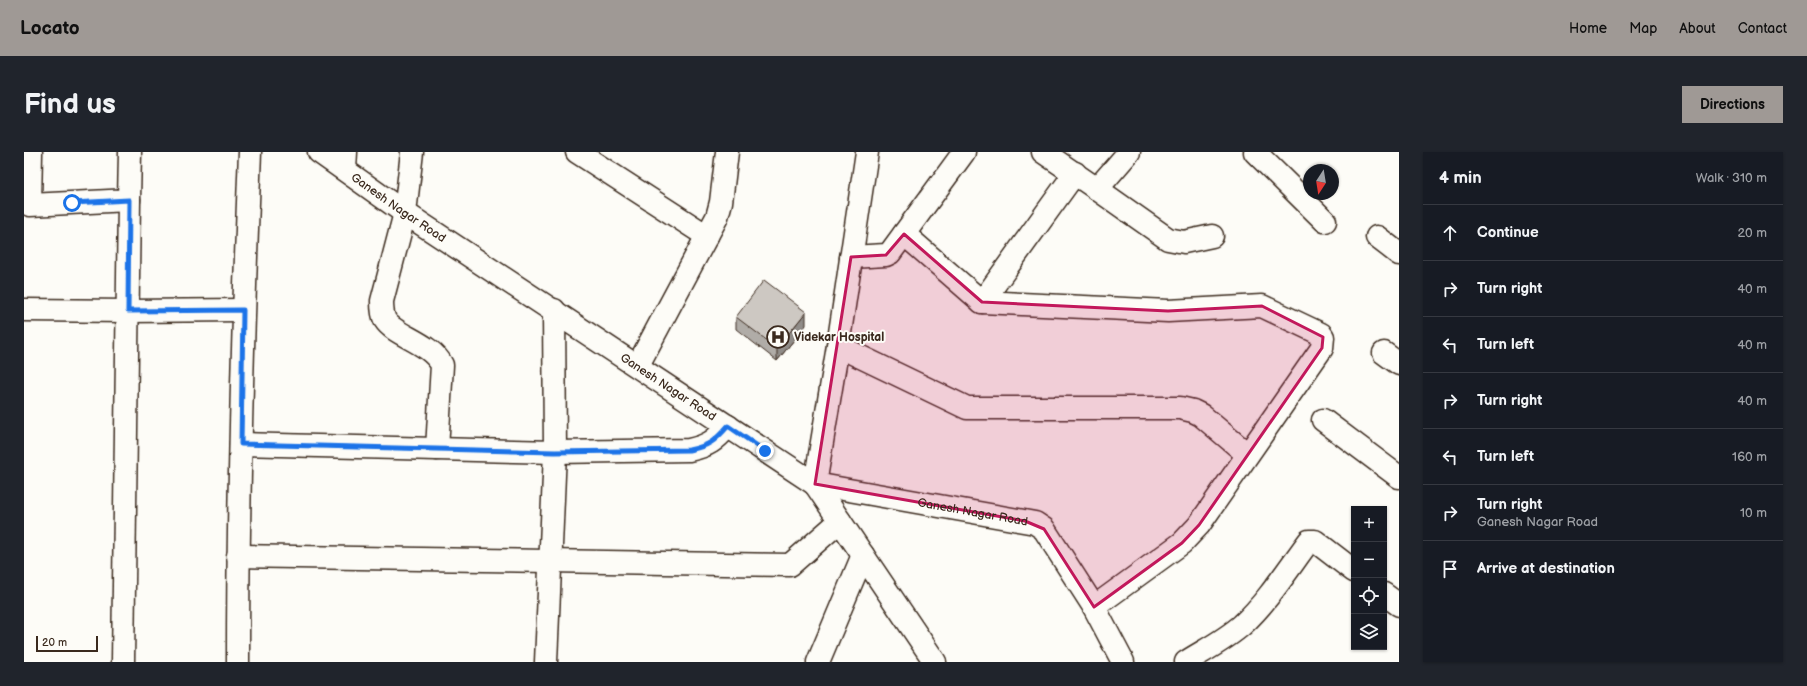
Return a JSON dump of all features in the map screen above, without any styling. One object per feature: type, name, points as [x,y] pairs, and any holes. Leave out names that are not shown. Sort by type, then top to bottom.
[{"type":"street","points":[[31,152],[27,205],[129,200]]},
{"type":"street","points":[[123,662],[130,152]]},
{"type":"street","points":[[238,662],[238,556],[243,310],[250,152]]},
{"type":"street","name":"Ganesh Nagar Road","points":[[319,152],[346,161],[405,213],[638,365],[815,484],[1035,523],[1044,529],[1094,607],[1122,662]]},
{"type":"street","points":[[412,152],[405,213],[382,301],[382,311],[388,324],[431,351],[442,365],[437,449]]},
{"type":"street","points":[[577,152],[707,236]]},
{"type":"street","points":[[638,365],[717,217],[721,202],[728,152]]},
{"type":"street","points":[[867,152],[850,257],[838,346],[815,484],[863,555],[927,657]]},
{"type":"street","points":[[850,257],[886,255],[890,253],[964,152]]},
{"type":"street","points":[[1043,152],[1168,239],[1184,242],[1212,236]]},
{"type":"street","points":[[1097,189],[1129,152]]},
{"type":"street","points":[[1255,152],[1325,221]]},
{"type":"street","points":[[982,302],[1075,173]]},
{"type":"street","points":[[904,234],[982,302],[1168,311],[1262,306],[1321,334],[1324,342],[1322,348],[1199,525],[1182,543],[1094,607]]},
{"type":"street","points":[[1377,237],[1399,254]]},
{"type":"street","points":[[24,310],[243,310]]},
{"type":"street","points":[[546,662],[555,452],[554,310]]},
{"type":"street","points":[[838,346],[967,408],[1180,408],[1193,411],[1201,415],[1247,454]]},
{"type":"street","points":[[1323,420],[1399,477]]},
{"type":"street","points":[[241,444],[555,452],[689,450],[703,447],[715,441],[728,426]]},
{"type":"street","points":[[238,556],[790,565],[840,521]]},
{"type":"street","points":[[1186,662],[1220,641],[1242,625],[1260,606],[1309,541],[1315,541],[1351,569]]},
{"type":"street","points":[[818,662],[863,555]]},
{"type":"street","points":[[1387,596],[1399,605]]},
{"type":"highlighted area","points":[[904,234],[982,302],[1168,311],[1262,306],[1323,337],[1322,348],[1199,525],[1182,543],[1094,607],[1044,529],[1025,521],[815,484],[851,257],[886,255]]},
{"type":"building","points":[[764,280],[806,312],[777,348],[736,317]]},
{"type":"place","name":"Videkar Hospital","points":[[778,337]]},
{"type":"route","points":[[72,203],[129,200],[128,311],[243,310],[241,444],[555,452],[689,450],[703,447],[715,441],[728,426],[765,451]]}]
